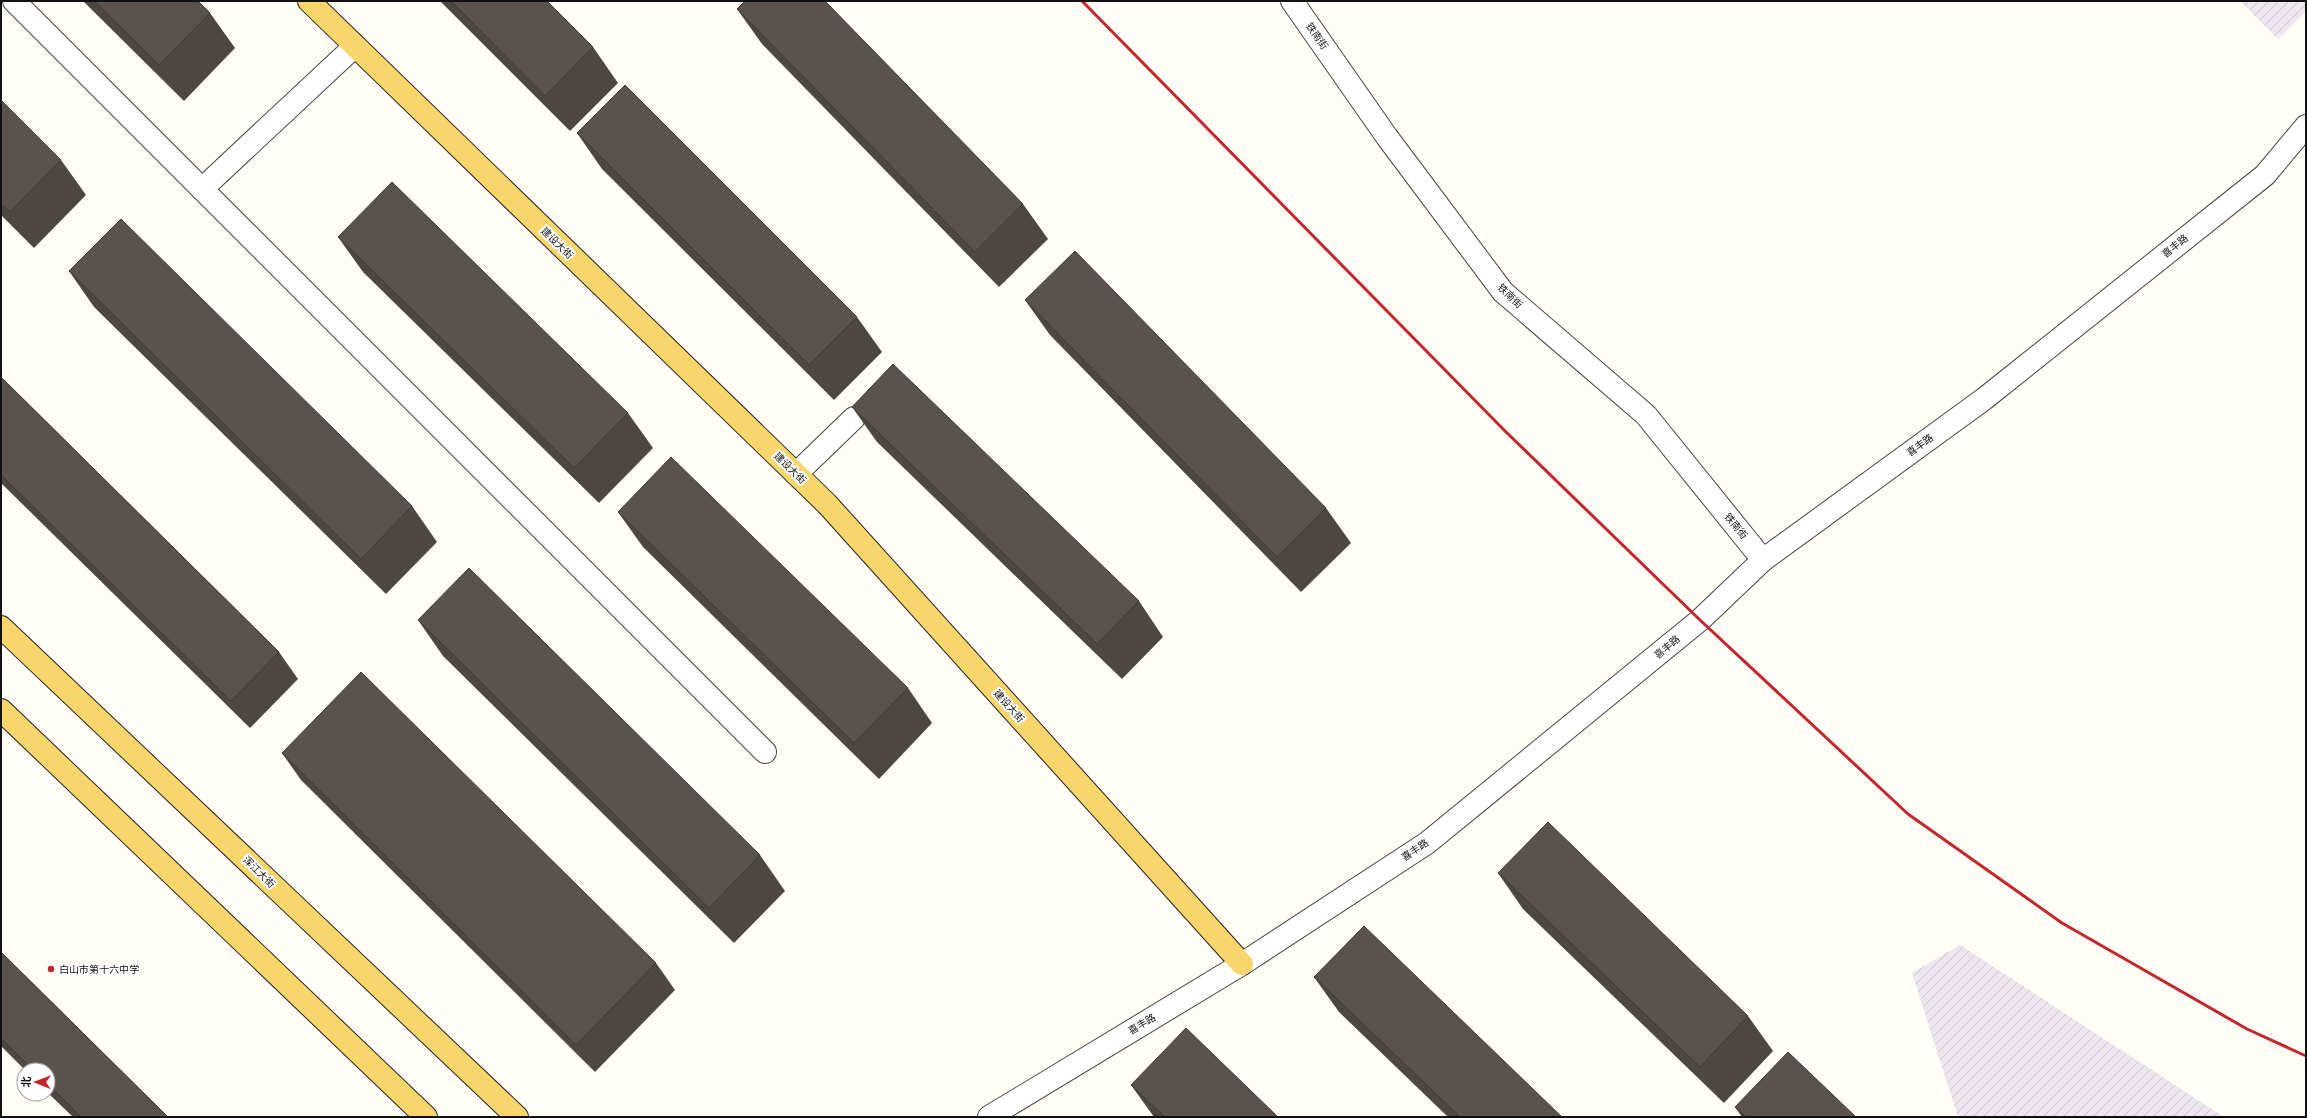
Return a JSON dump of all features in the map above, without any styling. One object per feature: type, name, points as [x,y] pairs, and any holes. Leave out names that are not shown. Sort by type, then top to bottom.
[{"type":"main road","name":"建设大街","points":[[309,1],[827,504],[1242,964]]},
{"type":"main road","name":"浑江大街","points":[[1,627],[517,1117]]},
{"type":"main road","points":[[1,710],[426,1117]]},
{"type":"street","points":[[14,1],[765,752]]},
{"type":"street","name":"铁南街","points":[[1292,1],[1387,137],[1502,292],[1646,415],[1763,560]]},
{"type":"street","points":[[202,189],[355,46]]},
{"type":"street","name":"喜丰路","points":[[989,1117],[1242,964],[1427,843],[1700,620],[1763,560],[1984,399],[2259,180],[2306,126]]},
{"type":"street","points":[[796,474],[854,418]]},
{"type":"shaded area","points":[[2240,1],[2306,1],[2306,11],[2278,39]]},
{"type":"shaded area","points":[[1960,945],[2224,1117],[1958,1117],[1912,973]]},
{"type":"building","points":[[94,1],[198,1],[210,13],[159,65]]},
{"type":"building","points":[[451,1],[547,1],[593,47],[545,96]]},
{"type":"building","points":[[745,1],[825,1],[1023,204],[975,252],[737,9]]},
{"type":"building","points":[[625,85],[857,317],[809,365],[577,133]]},
{"type":"building","points":[[1,100],[61,160],[10,212],[1,204]]},
{"type":"building","points":[[392,182],[628,413],[574,468],[338,237]]},
{"type":"building","points":[[121,219],[412,506],[361,559],[69,271]]},
{"type":"building","points":[[1075,251],[1326,508],[1277,557],[1025,300]]},
{"type":"building","points":[[893,364],[1139,601],[1097,644],[852,407]]},
{"type":"building","points":[[1,377],[279,652],[231,701],[1,475]]},
{"type":"building","points":[[671,457],[908,688],[854,743],[618,512]]},
{"type":"building","points":[[469,568],[760,855],[709,908],[418,620]]},
{"type":"building","points":[[361,672],[656,963],[576,1045],[282,753]]},
{"type":"building","points":[[1548,822],[1748,1016],[1700,1067],[1498,873]]},
{"type":"building","points":[[1364,926],[1562,1117],[1460,1117],[1314,977]]},
{"type":"building","points":[[1,952],[168,1117],[81,1117],[56,1092],[56,1062],[25,1062],[1,1038]]},
{"type":"building","points":[[1186,1028],[1278,1117],[1165,1117],[1131,1085]]},
{"type":"building","points":[[1788,1052],[1856,1117],[1746,1117],[1735,1107]]},
{"type":"railway","points":[[1082,1],[1505,431],[1700,620],[1908,814],[2062,923],[2247,1029],[2306,1056]]},
{"type":"place","name":"白山市第十六中学","points":[[51,969]]}]
